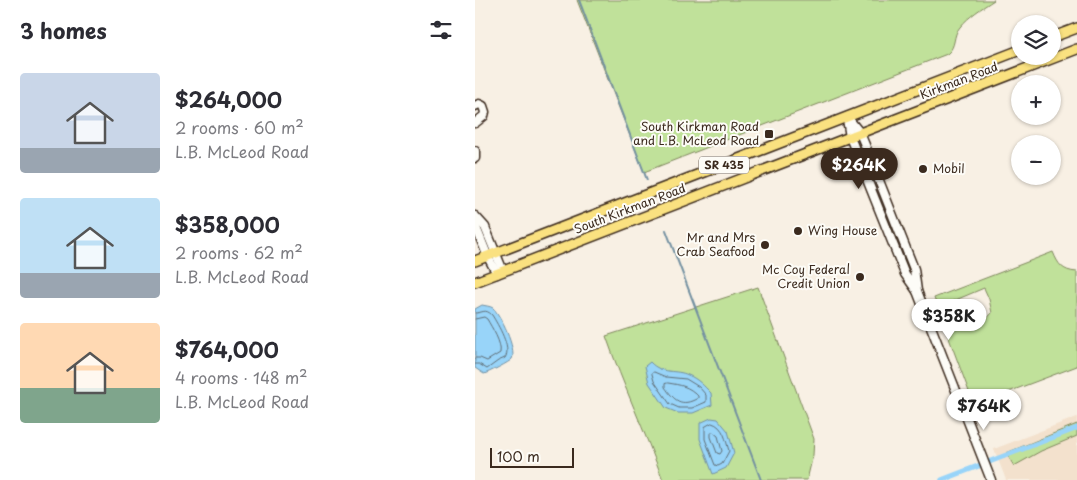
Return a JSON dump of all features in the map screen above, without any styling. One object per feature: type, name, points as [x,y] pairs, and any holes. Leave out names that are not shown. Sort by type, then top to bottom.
[{"type":"main road","points":[[1061,34],[1077,28]]},
{"type":"main road","points":[[1074,50],[1077,40]]},
{"type":"main road","name":"Kirkman Road","points":[[851,137],[1074,50]]},
{"type":"main road","name":"Kirkman Road","points":[[847,117],[1011,53]]},
{"type":"main road","name":"South Kirkman Road","points":[[475,261],[847,117]]},
{"type":"main road","name":"South Kirkman Road","points":[[475,282],[851,137]]},
{"type":"street","points":[[475,106],[479,104],[483,106],[485,112],[484,116],[475,123]]},
{"type":"street","points":[[847,117],[860,133],[915,270],[917,291]]},
{"type":"street","points":[[847,117],[851,137],[905,274],[917,291],[990,478]]},
{"type":"street","points":[[475,151],[475,158]]},
{"type":"street","points":[[475,216],[485,227],[492,255]]},
{"type":"street","points":[[475,225],[500,273]]},
{"type":"shaded area","points":[[1077,417],[1077,480],[1006,480],[994,449]]},
{"type":"green space","points":[[577,0],[994,0],[960,27],[952,48],[947,54],[644,172]]},
{"type":"green space","points":[[1053,252],[1061,266],[1077,272],[1077,366],[974,405],[934,298]],"holes":[[[984,288],[992,313],[981,322],[971,324],[956,323],[951,302]]]},
{"type":"green space","points":[[758,287],[814,439],[813,455],[807,480],[663,480],[606,336]]},
{"type":"green space","points":[[1077,424],[1077,436],[1041,451],[1014,466],[1006,453]]},
{"type":"water","points":[[482,305],[493,308],[500,317],[510,340],[513,354],[512,359],[484,374],[475,368],[475,309]]},
{"type":"water","points":[[650,362],[659,369],[683,373],[701,383],[711,393],[712,405],[693,413],[678,413],[666,408],[649,383],[645,366]]},
{"type":"water","points":[[711,418],[718,419],[728,431],[734,453],[726,468],[713,474],[700,439],[700,423]]},
{"type":"waterway","points":[[579,0],[647,180]]},
{"type":"waterway","points":[[666,230],[761,480]]},
{"type":"waterway","points":[[942,480],[1077,428]]},
{"type":"place","name":"South Kirkman Road and L.B. McLeod Road","points":[[769,134]]},
{"type":"place","name":"Mobil","points":[[923,169]]},
{"type":"place","name":"Wing House","points":[[798,231]]},
{"type":"place","name":"Mr and Mrs Crab Seafood","points":[[765,245]]},
{"type":"place","name":"Mc Coy Federal Credit Union","points":[[860,277]]}]
